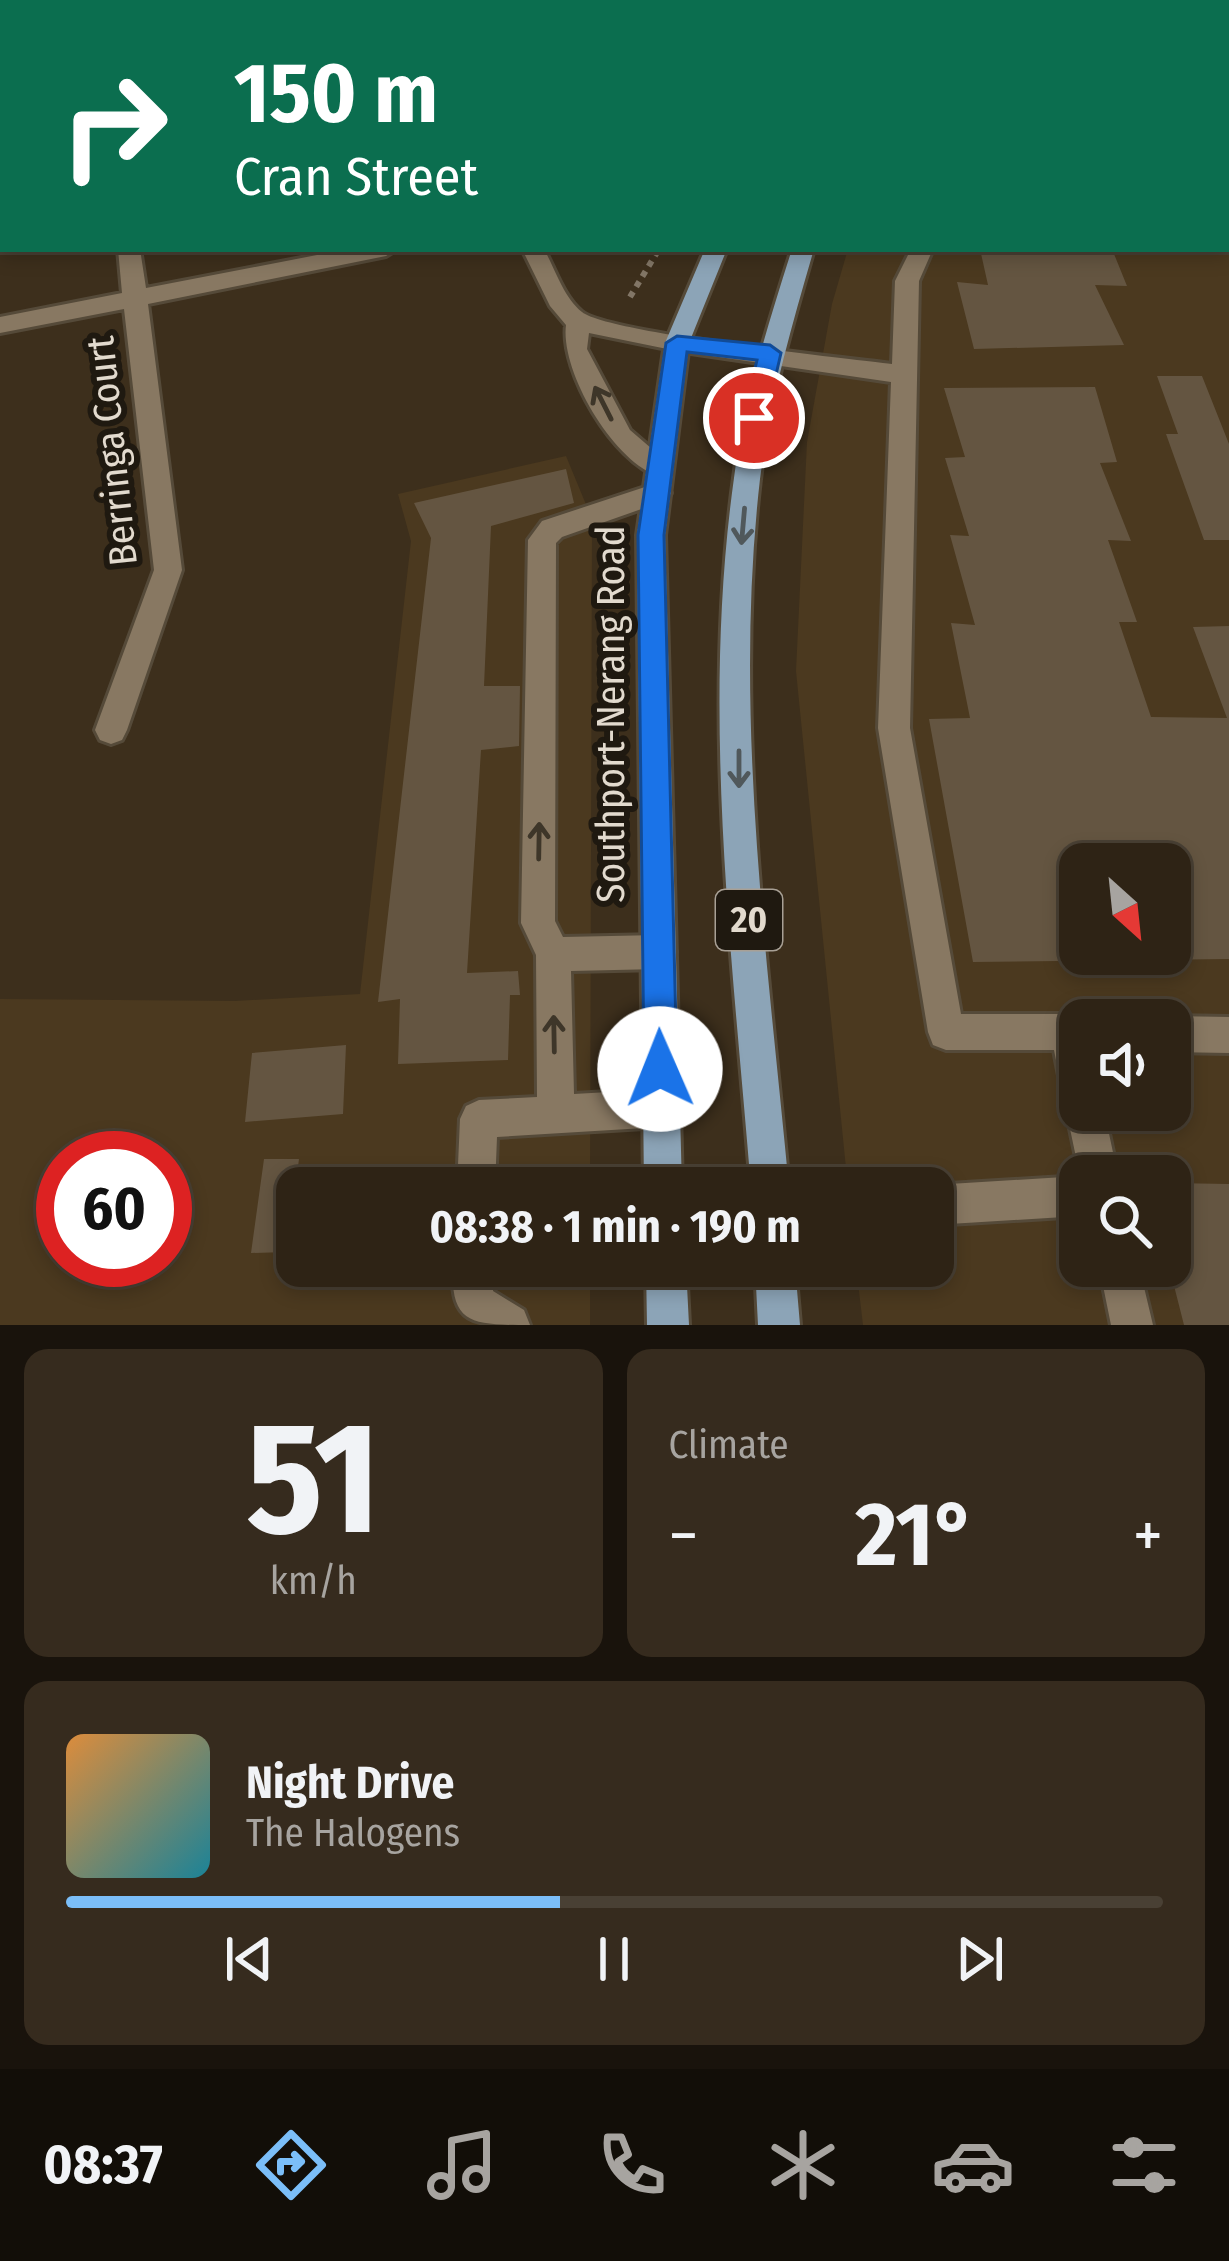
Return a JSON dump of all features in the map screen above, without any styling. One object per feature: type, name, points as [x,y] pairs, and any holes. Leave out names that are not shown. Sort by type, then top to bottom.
[{"type":"main road","name":"Southport-Nerang Road","points":[[662,1167],[651,535],[677,343],[715,252]]},
{"type":"main road","name":"20","points":[[768,1167],[739,802],[742,537],[754,418],[802,252]]},
{"type":"main road","points":[[667,1287],[668,1325]]},
{"type":"main road","points":[[777,1287],[779,1325]]},
{"type":"street","name":"Berringa Court","points":[[111,730],[168,570],[129,252]]},
{"type":"street","points":[[0,326],[371,252]]},
{"type":"street","points":[[535,252],[562,306],[578,322],[677,343],[905,375]]},
{"type":"street","points":[[921,252],[907,281],[894,728],[946,1032],[1059,1032]]},
{"type":"street","points":[[556,1115],[553,954],[538,922],[542,541],[552,529],[658,480],[620,436],[575,349],[578,322]]},
{"type":"street","points":[[553,954],[658,952]]},
{"type":"street","points":[[1191,1034],[1229,1035]]},
{"type":"street","points":[[477,1167],[479,1119],[661,1108]]},
{"type":"street","points":[[954,1204],[1059,1197]]},
{"type":"street","points":[[472,1287],[472,1301],[508,1325]]},
{"type":"street","points":[[1124,1287],[1132,1325]]},
{"type":"path","points":[[630,297],[657,252]]},
{"type":"shaded area","points":[[847,252],[1229,252],[1229,1325],[863,1325],[858,1287],[954,1287],[954,1167],[846,1167],[796,671],[807,442],[832,304]]},
{"type":"shaded area","points":[[566,456],[592,519],[590,1167],[276,1167],[276,1287],[590,1287],[590,1325],[0,1325],[0,999],[235,1001],[360,994],[411,541],[398,494]]},
{"type":"building","points":[[981,252],[1113,252],[1127,286],[1095,285],[1124,345],[974,349],[957,282],[988,285]]},
{"type":"building","points":[[1157,376],[1202,376],[1229,444],[1229,540],[1204,540],[1166,434],[1178,434]]},
{"type":"building","points":[[1095,387],[1117,462],[1100,463],[1131,541],[1108,540],[1137,622],[1119,622],[1151,717],[1227,718],[1193,627],[1229,626],[1229,959],[1191,959],[1191,843],[1059,843],[1059,961],[973,962],[929,719],[970,718],[951,623],[975,625],[950,535],[969,536],[945,458],[965,457],[944,388]]},
{"type":"building","points":[[566,469],[574,503],[491,526],[484,686],[520,686],[519,746],[481,750],[467,973],[518,971],[520,995],[510,995],[508,1060],[398,1064],[400,999],[378,1002],[431,538],[414,503]]},
{"type":"building","points":[[346,1045],[343,1114],[245,1122],[252,1053]]},
{"type":"building","points":[[264,1159],[299,1159],[298,1167],[276,1167],[276,1252],[251,1253]]},
{"type":"building","points":[[1191,1183],[1229,1184],[1229,1325],[1184,1325],[1174,1287],[1191,1287]]},
{"type":"route","points":[[660,1069],[651,535],[677,343],[770,353],[754,418]]}]
